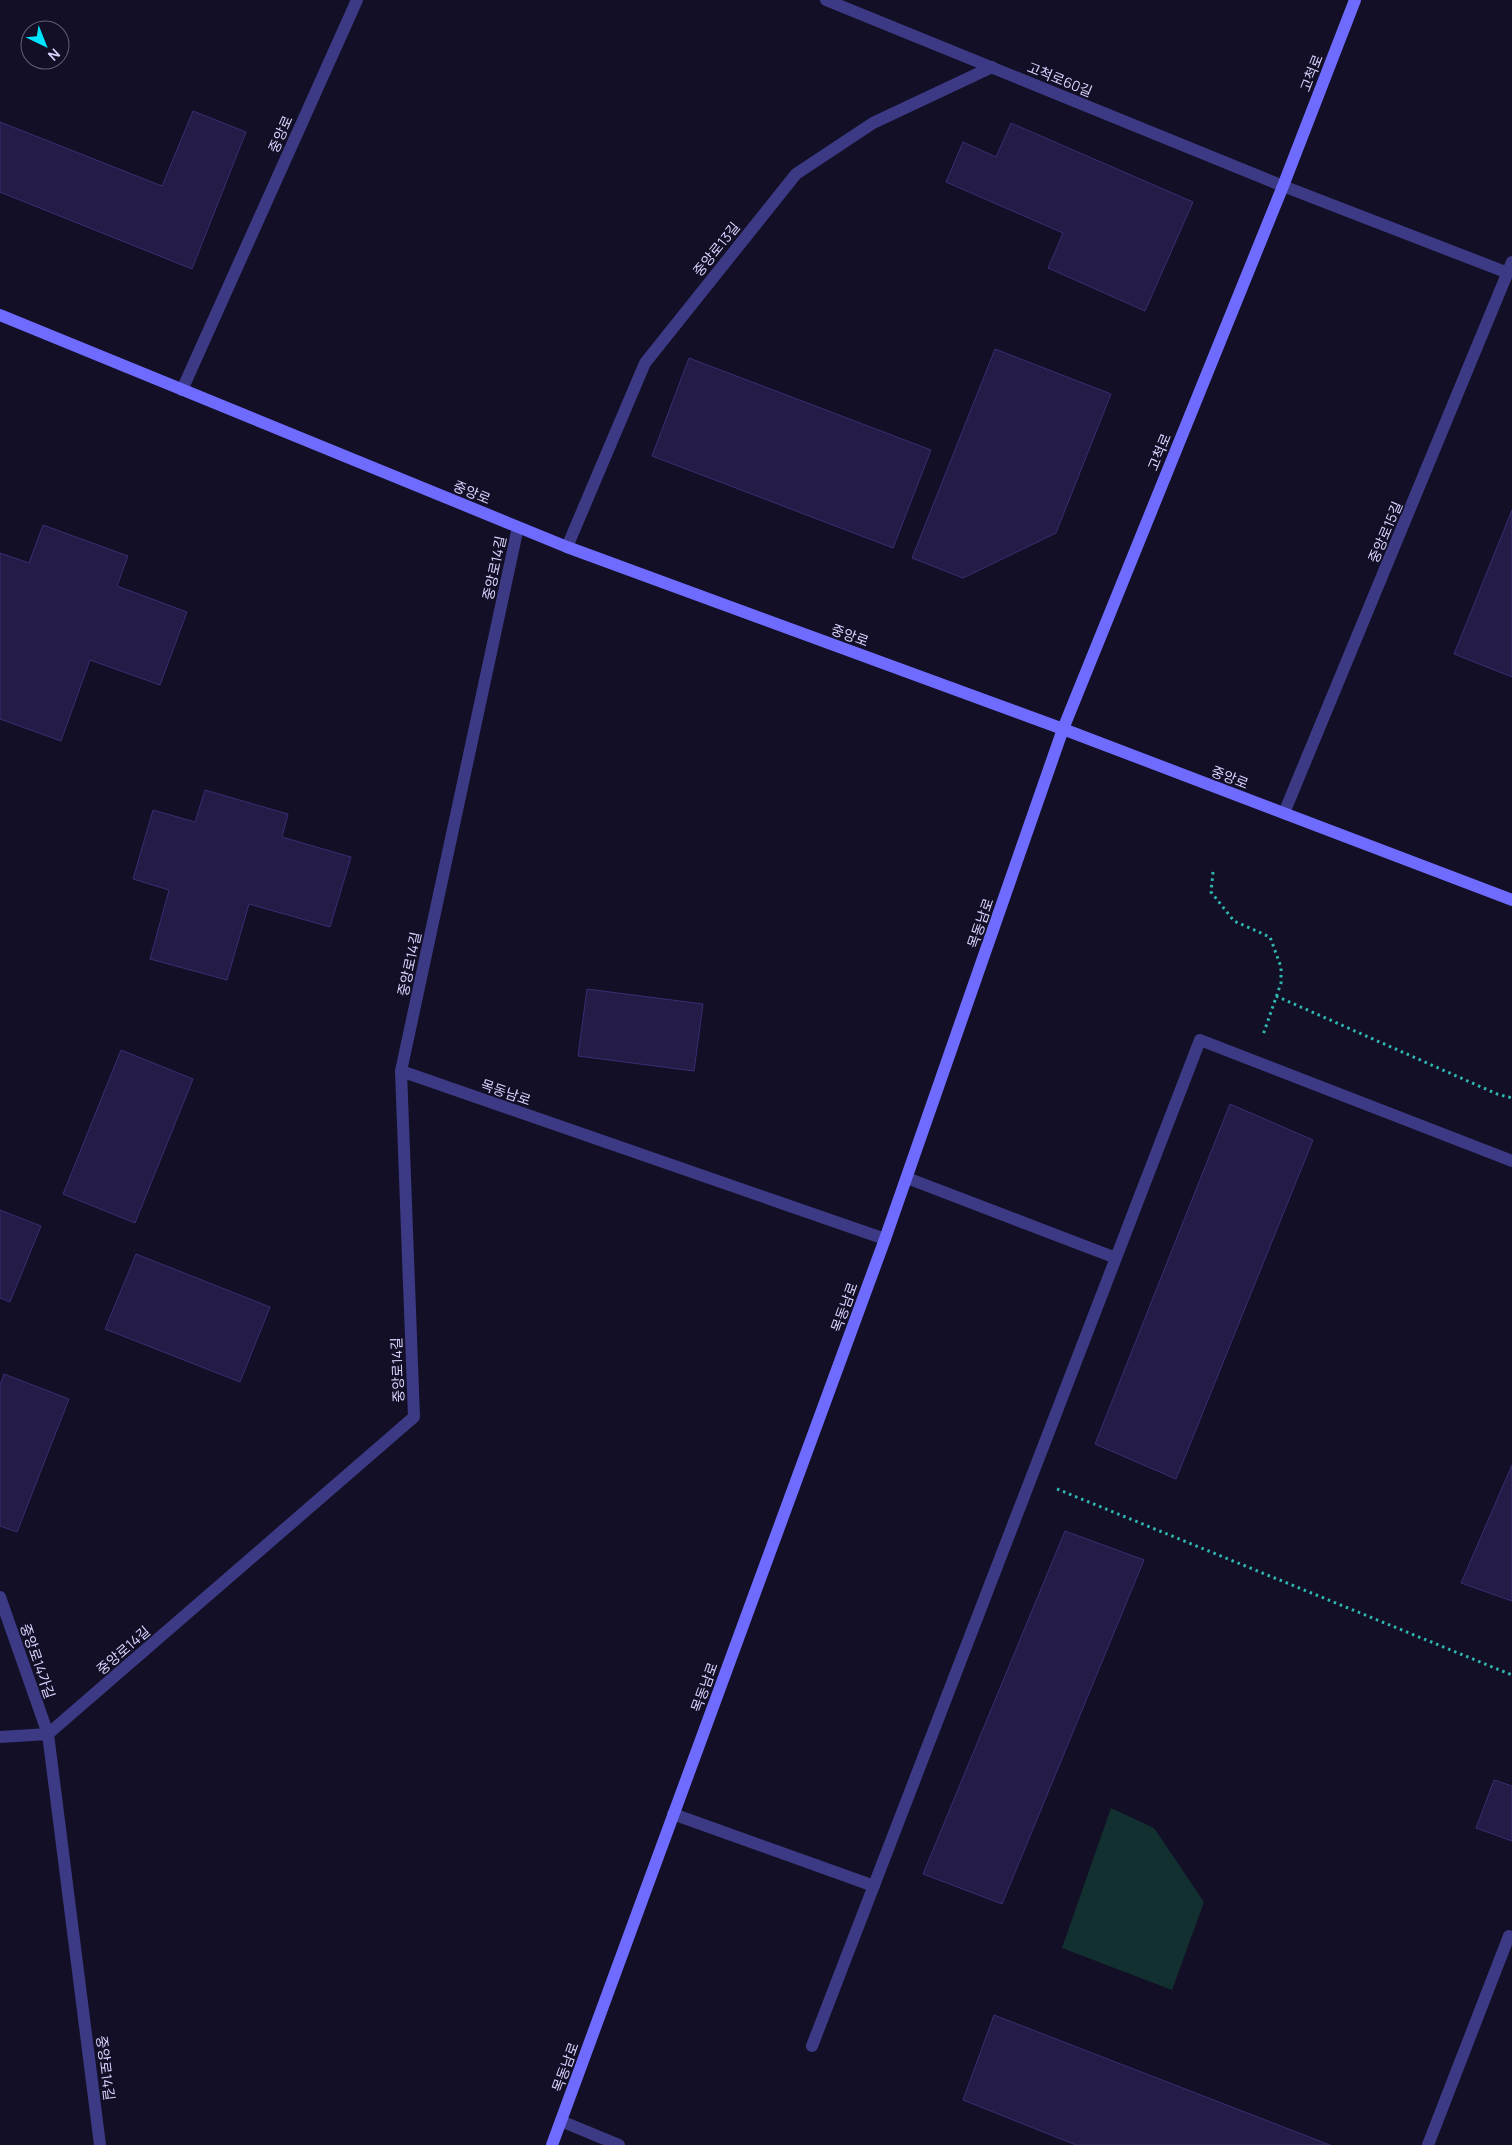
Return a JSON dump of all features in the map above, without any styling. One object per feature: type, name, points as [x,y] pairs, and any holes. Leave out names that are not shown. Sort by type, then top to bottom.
[{"type":"main road","name":"고척로","points":[[1063,729],[1283,186],[1355,0]]},
{"type":"main road","name":"중앙로","points":[[0,316],[567,547],[1063,729],[1512,900]]},
{"type":"main road","name":"목동남로","points":[[552,2145],[885,1239],[1063,729]]},
{"type":"street","name":"중앙로","points":[[182,390],[357,0]]},
{"type":"street","name":"고척로60길","points":[[826,0],[849,4],[992,68],[1283,186]]},
{"type":"street","name":"중앙로13길","points":[[567,547],[645,362],[796,174],[873,123],[992,68]]},
{"type":"street","points":[[1283,186],[1511,270]]},
{"type":"street","name":"중앙로15길","points":[[1284,813],[1511,270]]},
{"type":"street","name":"중앙로14길","points":[[100,2145],[48,1734],[414,1418],[401,1071],[518,527]]},
{"type":"street","points":[[812,2046],[1200,1040],[1512,1161]]},
{"type":"street","name":"목동남로","points":[[401,1071],[885,1239]]},
{"type":"street","points":[[907,1178],[1116,1258]]},
{"type":"street","name":"중앙로14가길","points":[[0,1597],[48,1734]]},
{"type":"street","points":[[0,1737],[48,1734]]},
{"type":"street","points":[[674,1814],[874,1886]]},
{"type":"street","points":[[1428,2145],[1509,1936]]},
{"type":"street","points":[[561,2121],[619,2145]]},
{"type":"path","points":[[1213,872],[1211,892],[1234,921],[1270,937],[1280,968],[1281,983],[1264,1029],[1258,1062]]},
{"type":"path","points":[[1276,996],[1497,1094],[1512,1098]]},
{"type":"path","points":[[1031,1478],[1512,1675]]},
{"type":"green space","points":[[1111,1808],[1154,1828],[1204,1902],[1172,1990],[1062,1948]]},
{"type":"building","points":[[193,111],[246,132],[192,269],[0,192],[0,122],[162,186]]},
{"type":"building","points":[[1011,123],[1193,202],[1145,311],[1048,268],[1063,233],[946,182],[963,142],[996,157]]},
{"type":"building","points":[[995,349],[1111,394],[1056,533],[963,578],[912,558]]},
{"type":"building","points":[[689,358],[931,450],[893,548],[652,456]]},
{"type":"building","points":[[1512,510],[1512,677],[1454,654]]},
{"type":"building","points":[[43,525],[128,556],[117,586],[187,612],[160,685],[90,660],[61,741],[0,719],[0,553],[29,563]]},
{"type":"building","points":[[205,790],[288,814],[282,837],[351,857],[330,927],[249,904],[227,980],[150,959],[169,890],[133,879],[153,810],[195,822]]},
{"type":"building","points":[[587,989],[703,1004],[694,1071],[578,1056]]},
{"type":"building","points":[[121,1050],[193,1079],[135,1223],[63,1194]]},
{"type":"building","points":[[1230,1104],[1313,1140],[1176,1479],[1095,1444]]},
{"type":"building","points":[[0,1210],[41,1226],[10,1302],[0,1298]]},
{"type":"building","points":[[136,1254],[270,1307],[240,1382],[105,1329]]},
{"type":"building","points":[[4,1374],[69,1399],[17,1532],[0,1526],[0,1385]]},
{"type":"building","points":[[1512,1465],[1512,1601],[1461,1583]]},
{"type":"building","points":[[1065,1531],[1144,1560],[1002,1904],[923,1874]]},
{"type":"building","points":[[1494,1780],[1512,1786],[1512,1841],[1476,1828]]},
{"type":"building","points":[[994,2015],[1330,2145],[1076,2145],[963,2100]]}]
